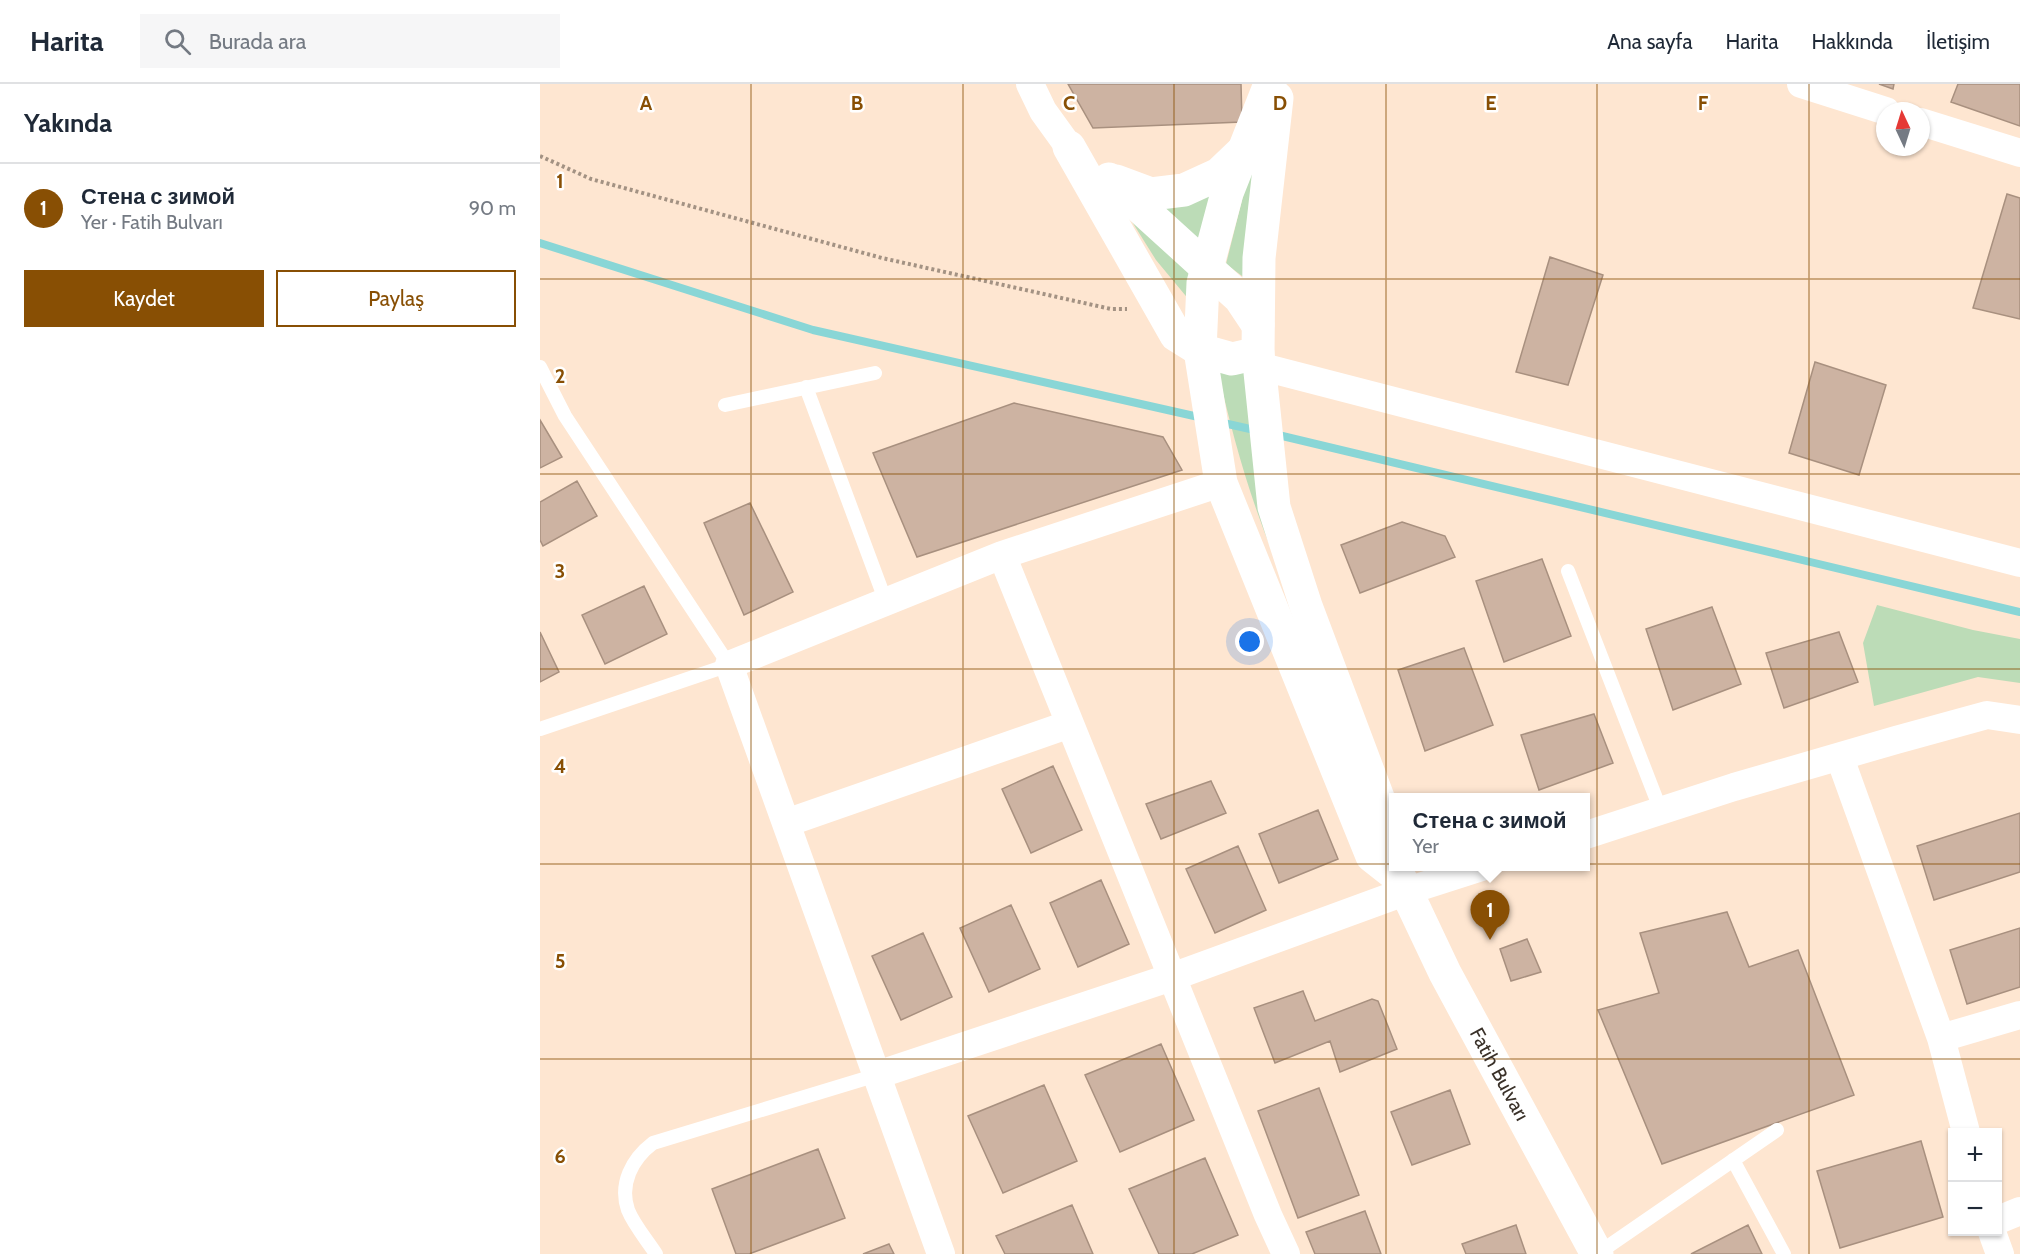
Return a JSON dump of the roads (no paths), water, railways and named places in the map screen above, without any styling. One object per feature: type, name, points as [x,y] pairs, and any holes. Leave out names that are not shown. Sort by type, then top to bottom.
[{"type":"street","points":[[1030,84],[1042,111],[1069,147],[1176,335],[1203,364]]},
{"type":"street","points":[[1270,84],[1227,193],[1203,283],[1203,364],[1219,472],[1372,856],[1389,869]]},
{"type":"street","points":[[1278,84],[1259,258],[1259,355],[1267,456],[1274,507],[1389,826]]},
{"type":"street","points":[[1801,84],[1876,108]]},
{"type":"street","points":[[1930,125],[2020,153]]},
{"type":"street","points":[[1069,147],[1109,179],[1240,298],[1259,355]]},
{"type":"street","points":[[1109,179],[1151,194],[1184,190],[1219,174],[1244,150]]},
{"type":"street","points":[[1203,364],[1259,355],[2020,563]]},
{"type":"street","points":[[941,1254],[729,665],[1002,555],[1219,472]]},
{"type":"street","points":[[1002,555],[1268,1215],[1286,1254]]},
{"type":"street","points":[[1590,834],[1734,787],[1987,715],[2020,720]]},
{"type":"street","points":[[786,824],[1070,724]]},
{"type":"street","points":[[1840,758],[1941,1038],[1964,1128]]},
{"type":"street","points":[[877,1075],[1172,977],[1401,878],[1454,871]]},
{"type":"street","name":"Fatih Bulvarı","points":[[1401,878],[1445,972],[1597,1254]]},
{"type":"street","points":[[1941,1038],[2020,1015]]},
{"type":"street","points":[[2002,1218],[2020,1211]]},
{"type":"street","points":[[1993,1236],[2000,1254]]},
{"type":"lane","points":[[540,367],[565,416],[729,665],[540,729]]},
{"type":"lane","points":[[725,405],[875,373]]},
{"type":"lane","points":[[806,387],[886,602]]},
{"type":"lane","points":[[1568,571],[1661,811]]},
{"type":"lane","points":[[656,1254],[629,1211],[626,1198],[629,1172],[643,1151],[653,1143],[877,1075]]},
{"type":"lane","points":[[1597,1254],[1777,1130]]},
{"type":"lane","points":[[1733,1160],[1784,1254]]},
{"type":"waterway","points":[[540,243],[813,330],[1203,418]]},
{"type":"waterway","points":[[1219,422],[1259,431]]},
{"type":"waterway","points":[[1274,434],[2020,612]]},
{"type":"place","name":"Стена с зимой","points":[[1490,940]]}]
